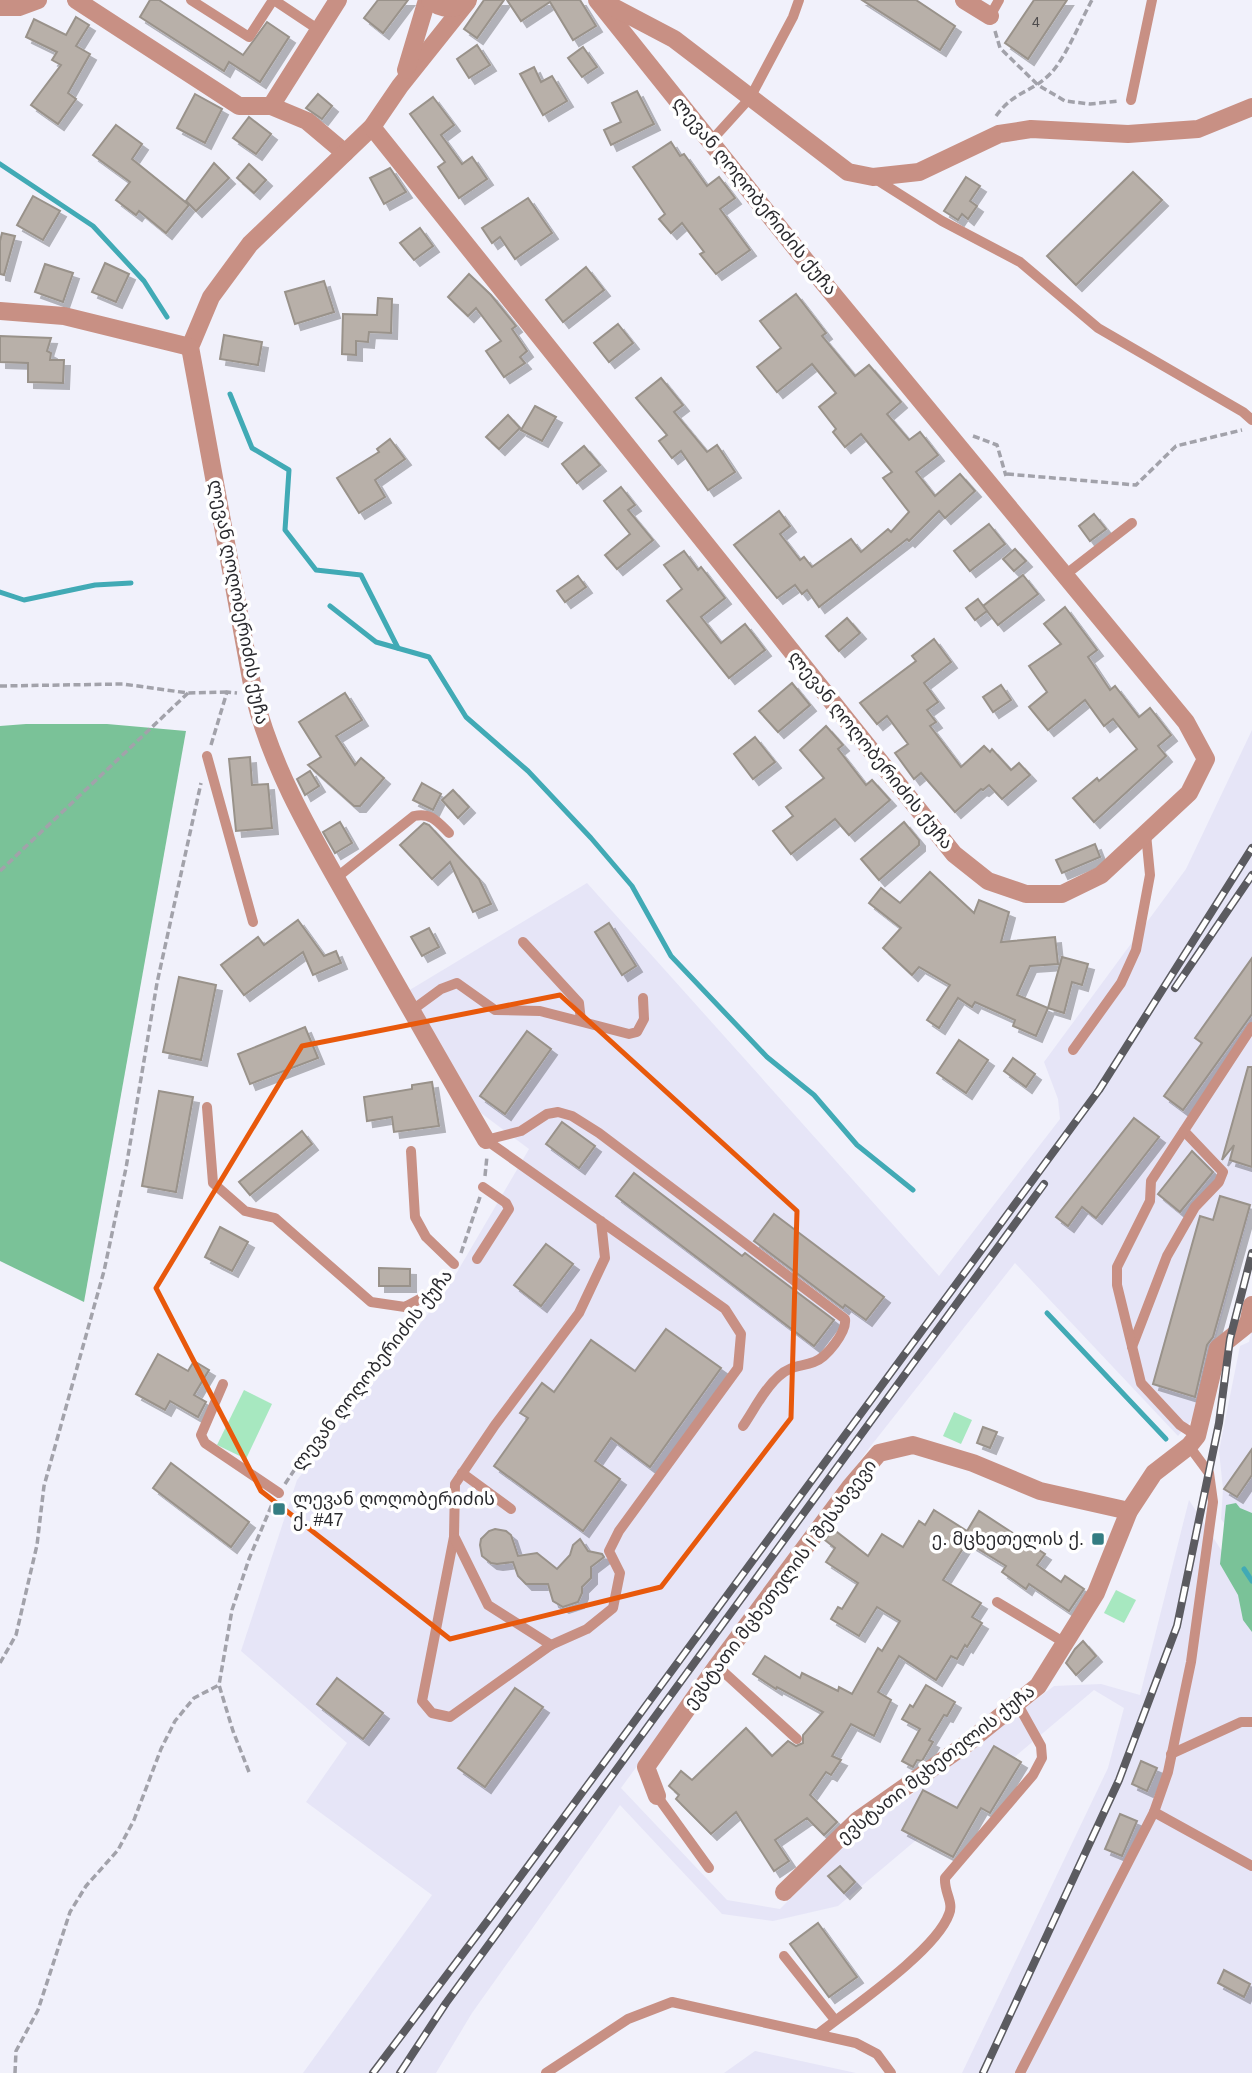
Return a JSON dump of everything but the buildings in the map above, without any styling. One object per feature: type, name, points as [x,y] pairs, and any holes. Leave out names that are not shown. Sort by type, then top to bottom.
[{"type":"street","points":[[0,7],[19,7],[38,0]]},
{"type":"street","points":[[76,0],[239,106],[271,106],[307,121],[345,153]]},
{"type":"street","points":[[271,106],[338,0]]},
{"type":"street","points":[[400,86],[429,0],[442,8],[451,9],[468,1]]},
{"type":"street","points":[[598,0],[674,39],[849,172],[873,177],[919,172],[999,134],[1031,129],[1128,134],[1198,129],[1252,107]]},
{"type":"street","name":"ლევან ღოღობერიძის ქუჩა","points":[[372,127],[954,854],[988,881],[1026,894],[1062,894],[1101,875],[1189,793],[1206,759],[1186,722],[710,141],[598,0]]},
{"type":"street","points":[[964,0],[994,8]]},
{"type":"street","points":[[0,311],[64,316],[190,346],[211,297],[250,244],[372,127],[400,86],[468,1]]},
{"type":"street","name":"ლევან ღოღობერიძის ქუჩა","points":[[190,346],[262,728],[285,783],[336,878],[486,1140]]},
{"type":"street","points":[[1193,1441],[1219,1348],[1250,1325],[1252,1305]]},
{"type":"street","name":"ევსტათი მცხეთელის ქუჩა","points":[[784,1892],[858,1820],[965,1745],[1038,1686],[1096,1593],[1129,1511],[1154,1472],[1193,1441]]},
{"type":"street","name":"ევსტათი მცხეთელის I შესახვევი","points":[[657,1796],[646,1767],[850,1486],[879,1453],[913,1445],[973,1463],[1041,1491],[1129,1511]]},
{"type":"lane","points":[[191,0],[249,37],[273,0],[319,30]]},
{"type":"lane","points":[[710,141],[750,98],[793,18],[799,0]]},
{"type":"lane","points":[[1131,100],[1152,0]]},
{"type":"lane","points":[[873,177],[942,221],[1020,262],[1098,328],[1243,412],[1252,420]]},
{"type":"lane","points":[[1065,575],[1132,523]]},
{"type":"lane","points":[[207,756],[253,922]]},
{"type":"lane","points":[[336,878],[414,816],[423,814],[433,817],[450,833]]},
{"type":"lane","points":[[1073,1050],[1121,983],[1136,950],[1150,875],[1146,833]]},
{"type":"lane","points":[[523,942],[579,1003],[581,1021]]},
{"type":"lane","points":[[411,1011],[441,989],[457,983],[495,1010],[540,1011],[629,1034],[637,1032],[644,1019],[643,998]]},
{"type":"lane","points":[[1020,2073],[1154,1812],[1171,1754],[1191,1662],[1213,1502],[1209,1473],[1193,1441],[1141,1383],[1117,1285],[1117,1266],[1150,1201],[1151,1181],[1252,1027]]},
{"type":"lane","points":[[207,1107],[213,1183],[245,1211],[275,1218],[371,1302],[405,1307],[435,1291]]},
{"type":"lane","points":[[486,1140],[521,1130],[547,1114],[558,1112],[572,1116],[599,1133],[845,1320],[846,1327],[841,1338],[817,1362],[790,1367],[777,1378],[743,1426]]},
{"type":"lane","points":[[1132,1347],[1167,1256],[1195,1207],[1219,1182],[1223,1172],[1184,1131]]},
{"type":"lane","points":[[486,1140],[601,1221],[725,1309],[741,1334],[738,1368],[619,1531],[609,1551],[621,1573],[613,1608],[587,1629],[551,1645],[450,1717],[432,1713],[422,1702],[454,1537],[455,1484],[495,1425],[579,1313],[605,1258],[601,1221]]},
{"type":"lane","points":[[411,1151],[415,1217],[426,1237],[454,1264]]},
{"type":"lane","points":[[477,1259],[509,1209],[506,1202],[483,1187]]},
{"type":"lane","points":[[223,1384],[201,1435],[205,1443],[279,1493]]},
{"type":"lane","points":[[463,1473],[511,1509]]},
{"type":"lane","points":[[454,1537],[488,1605],[551,1645]]},
{"type":"lane","points":[[996,1602],[1065,1643]]},
{"type":"lane","points":[[717,1666],[797,1739]]},
{"type":"lane","points":[[818,2034],[920,1954],[950,1914],[951,1903],[944,1889],[945,1878],[1033,1775],[1042,1758],[1041,1746],[1017,1703]]},
{"type":"lane","points":[[1171,1754],[1241,1722],[1252,1722]]},
{"type":"lane","points":[[657,1796],[709,1868]]},
{"type":"lane","points":[[1154,1812],[1252,1866]]},
{"type":"lane","points":[[784,1956],[835,2020]]},
{"type":"lane","points":[[546,2073],[628,2019],[672,2002],[856,2043],[877,2054],[891,2073]]},
{"type":"path","points":[[978,143],[1005,104],[1021,91],[1038,85],[1054,70],[1092,0]]},
{"type":"path","points":[[994,8],[1000,48],[1038,85],[1065,101],[1090,104],[1131,100]]},
{"type":"path","points":[[1007,474],[1136,485],[1176,446],[1252,427]]},
{"type":"path","points":[[0,686],[123,684],[188,693],[227,692],[254,695]]},
{"type":"path","points":[[0,1663],[16,1635],[37,1545],[44,1486],[104,1271],[157,983],[207,756],[227,692]]},
{"type":"path","points":[[0,871],[188,693]]},
{"type":"path","name":"ლევან ღოღობერიძის ქუჩა","points":[[454,1264],[459,1258],[483,1187],[487,1161],[486,1140]]},
{"type":"path","name":"ლევან ღოღობერიძის ქუჩა","points":[[249,1772],[219,1685],[232,1610],[250,1559],[279,1493],[300,1461],[435,1291]]},
{"type":"path","points":[[15,2073],[16,2051],[38,2010],[71,1912],[86,1886],[118,1850],[134,1820],[161,1749],[175,1721],[194,1698],[219,1685]]},
{"type":"highlighted area","points":[[560,995],[797,1211],[791,1418],[661,1587],[450,1639],[261,1491],[156,1288],[302,1046]]},
{"type":"shaded area","points":[[1252,730],[1252,1204],[1195,1416],[1178,1436],[1015,1263],[870,1447],[621,1788],[727,1900],[780,1909],[839,1850],[1054,1686],[1101,1684],[1140,1695],[1189,1500],[1225,1556],[1252,1608],[1252,2073],[962,2073],[1108,1768],[1124,1708],[1094,1690],[838,1906],[773,1921],[722,1914],[620,1805],[472,2013],[436,2073],[303,2073],[432,1895],[306,1802],[347,1743],[241,1651],[297,1480],[446,1291],[529,1149],[481,1113],[408,991],[587,883],[939,1276],[1060,1119],[1058,1099],[1044,1062],[1186,869]]},
{"type":"shaded area","points":[[1252,1329],[1252,1559],[1221,1519],[1223,1489],[1219,1451],[1240,1346],[1249,1342]]},
{"type":"shaded area","points":[[755,2051],[856,2073],[724,2073]]},
{"type":"green space","points":[[107,724],[186,731],[84,1302],[0,1261],[0,726]]},
{"type":"green space","points":[[244,1390],[272,1404],[246,1459],[217,1445]]},
{"type":"green space","points":[[954,1412],[972,1420],[961,1444],[943,1436]]},
{"type":"green space","points":[[1236,1503],[1240,1508],[1252,1513],[1252,1632],[1243,1620],[1238,1595],[1220,1564],[1226,1505]]},
{"type":"green space","points":[[1116,1590],[1136,1600],[1124,1623],[1104,1613]]},
{"type":"waterway","points":[[0,164],[93,226],[144,281],[167,317]]},
{"type":"waterway","points":[[230,394],[252,448],[289,470],[285,530],[316,570],[361,575],[398,648]]},
{"type":"waterway","points":[[0,592],[24,600],[95,585],[131,583]]},
{"type":"waterway","points":[[330,606],[376,642],[429,657],[466,717],[528,771],[632,886],[671,956],[767,1057],[814,1095],[857,1145],[913,1190]]},
{"type":"waterway","points":[[1047,1313],[1166,1439]]},
{"type":"waterway","points":[[1244,1569],[1252,1581]]},
{"type":"railway","points":[[373,2073],[1099,1090],[1252,848]]},
{"type":"railway","points":[[1175,988],[1252,875]]},
{"type":"railway","points":[[400,2073],[446,2003],[1044,1184]]},
{"type":"railway","points":[[983,2073],[1119,1780],[1177,1626],[1219,1423],[1230,1339],[1252,1253]]},
{"type":"place","name":"ლევან ღოღობერიძის ქ. #47","points":[[279,1509]]},
{"type":"place","name":"ე. მცხეთელის ქ.","points":[[1098,1539]]}]
